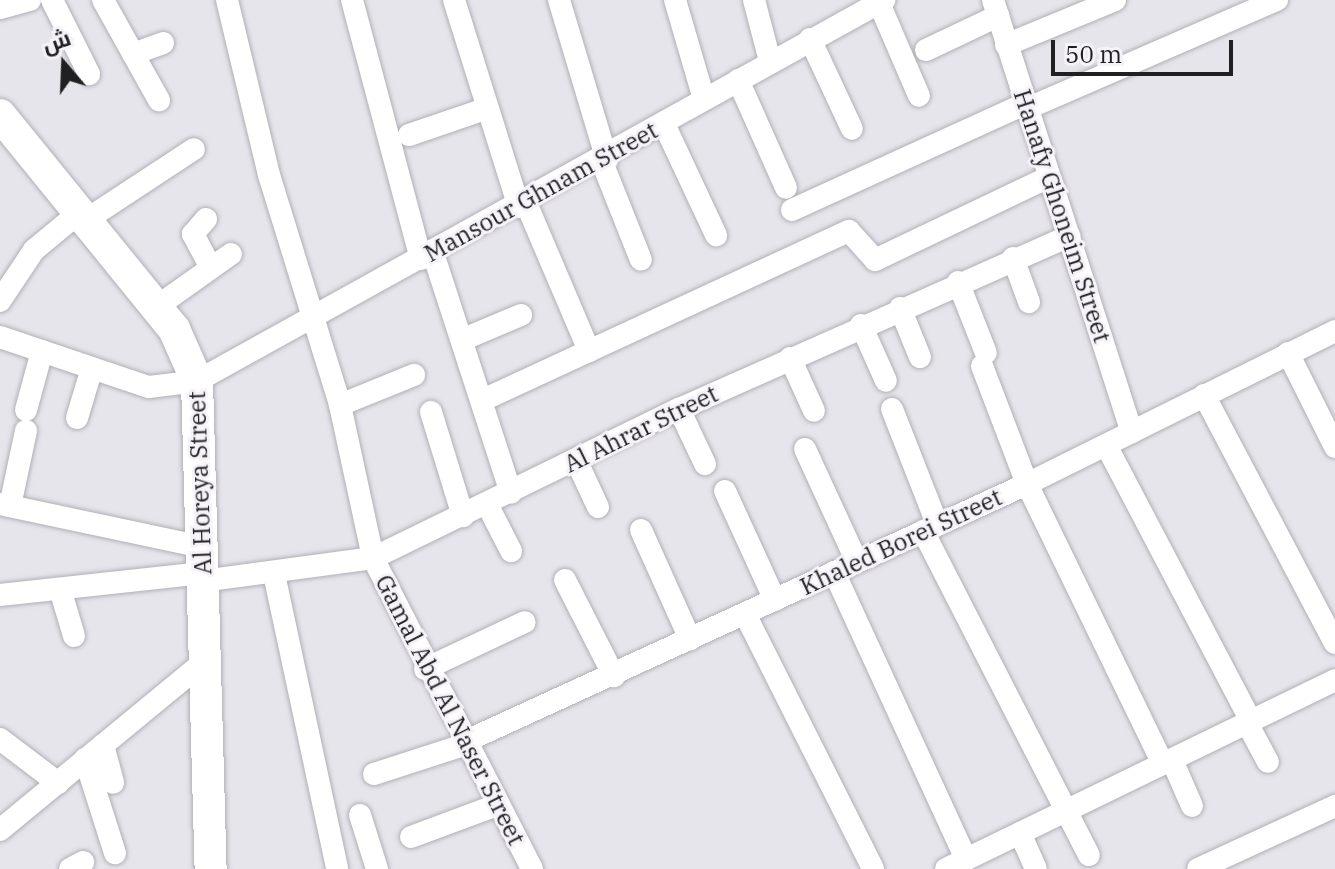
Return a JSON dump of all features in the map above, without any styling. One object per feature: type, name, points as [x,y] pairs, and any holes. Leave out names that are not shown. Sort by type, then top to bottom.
[{"type":"street","points":[[4,5],[30,0]]},
{"type":"street","points":[[52,0],[89,74]]},
{"type":"street","points":[[103,0],[159,100]]},
{"type":"street","name":"Gamal Abd Al Naser Street","points":[[227,0],[340,405],[373,558],[463,744],[532,869]]},
{"type":"street","points":[[352,0],[427,256],[464,339],[485,399],[511,493]]},
{"type":"street","points":[[454,0],[523,205],[589,351]]},
{"type":"street","points":[[559,0],[604,161],[641,260]]},
{"type":"street","points":[[675,0],[704,99]]},
{"type":"street","points":[[754,0],[770,61]]},
{"type":"street","points":[[833,0],[840,22]]},
{"type":"street","points":[[1006,45],[1115,0]]},
{"type":"street","points":[[738,80],[789,199],[1026,107],[1277,0]]},
{"type":"street","points":[[881,1],[919,96]]},
{"type":"street","name":"Mansour Ghnam Street","points":[[197,381],[604,161],[704,99],[881,1]]},
{"type":"street","points":[[926,50],[995,8]]},
{"type":"street","name":"Hanafy Ghoneim Street","points":[[995,8],[1132,432]]},
{"type":"street","points":[[810,39],[852,129]]},
{"type":"street","points":[[133,54],[163,43]]},
{"type":"street","points":[[409,135],[488,108]]},
{"type":"street","name":"Al Horeya Street","points":[[0,115],[155,308],[197,381],[211,869]]},
{"type":"street","points":[[664,124],[716,235]]},
{"type":"street","points":[[0,301],[34,250],[83,216],[194,149]]},
{"type":"street","points":[[485,399],[849,231],[875,260],[1049,177]]},
{"type":"street","points":[[206,219],[193,234],[211,268]]},
{"type":"street","name":"Al Ahrar Street","points":[[0,595],[203,567],[274,574],[373,558],[679,409],[861,325],[1069,236]]},
{"type":"street","points":[[155,308],[231,254]]},
{"type":"street","points":[[1013,258],[1029,302]]},
{"type":"street","points":[[958,282],[1027,484],[1192,806]]},
{"type":"street","points":[[900,308],[920,357]]},
{"type":"street","points":[[464,339],[521,315]]},
{"type":"street","points":[[861,325],[886,381]]},
{"type":"street","name":"Khaled Borei Street","points":[[374,774],[463,744],[614,676],[1027,484],[1335,331]]},
{"type":"street","points":[[0,337],[149,387],[197,381]]},
{"type":"street","points":[[42,351],[5,505],[203,567]]},
{"type":"street","points":[[1288,353],[1335,447]]},
{"type":"street","points":[[790,358],[814,411]]},
{"type":"street","points":[[77,418],[92,368]]},
{"type":"street","points":[[340,405],[414,375]]},
{"type":"street","points":[[1204,395],[1335,643]]},
{"type":"street","points":[[679,409],[705,464]]},
{"type":"street","points":[[892,409],[930,527],[1089,855]]},
{"type":"street","points":[[431,412],[463,516]]},
{"type":"street","points":[[1106,445],[1268,762]]},
{"type":"street","points":[[805,449],[857,562]]},
{"type":"street","points":[[576,460],[598,507]]},
{"type":"street","points":[[725,491],[775,600]]},
{"type":"street","points":[[487,504],[511,551]]},
{"type":"street","points":[[641,530],[690,639]]},
{"type":"street","points":[[834,572],[956,864],[1335,680]]},
{"type":"street","points":[[274,574],[337,869]]},
{"type":"street","points":[[565,580],[614,676]]},
{"type":"street","points":[[60,589],[74,636]]},
{"type":"street","points":[[745,614],[873,869]]},
{"type":"street","points":[[425,669],[525,622]]},
{"type":"street","points":[[4,819],[58,783],[205,661]]},
{"type":"street","points":[[0,739],[58,783]]},
{"type":"street","points":[[94,752],[113,783]]},
{"type":"street","points":[[94,752],[115,853]]},
{"type":"street","points":[[411,837],[497,805]]},
{"type":"street","points":[[1198,869],[1335,806]]},
{"type":"street","points":[[360,815],[377,869]]},
{"type":"street","points":[[1020,833],[1036,869]]}]
